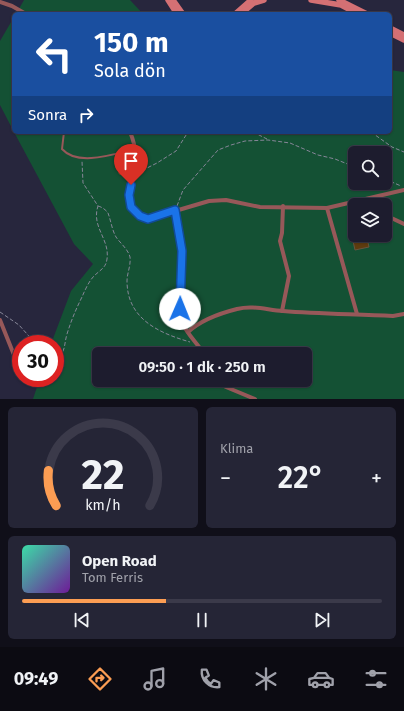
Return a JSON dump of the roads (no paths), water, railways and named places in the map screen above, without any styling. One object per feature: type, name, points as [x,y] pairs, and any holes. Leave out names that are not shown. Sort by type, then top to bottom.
[{"type":"main road","points":[[168,0],[177,12]]},
{"type":"main road","points":[[173,0],[182,12]]},
{"type":"main road","points":[[237,12],[251,0]]},
{"type":"main road","points":[[243,12],[254,3],[264,0]]},
{"type":"main road","points":[[311,0],[341,5],[354,12]]},
{"type":"main road","points":[[339,0],[350,4],[364,12]]},
{"type":"main road","points":[[392,29],[404,35]]},
{"type":"main road","points":[[392,33],[404,40]]},
{"type":"street","points":[[0,2],[12,6],[22,12]]},
{"type":"street","points":[[131,134],[134,140],[136,158],[129,195],[131,207],[140,216],[148,219],[209,201],[226,200],[260,206],[327,208],[348,204]]},
{"type":"street","points":[[371,198],[404,189]]},
{"type":"street","points":[[282,311],[289,276],[280,241],[282,234],[283,206]]},
{"type":"street","points":[[327,208],[357,314]]},
{"type":"street","points":[[175,210],[182,251],[180,309],[182,323],[200,347]]},
{"type":"street","points":[[392,218],[404,224]]},
{"type":"street","points":[[188,332],[194,326],[219,315],[238,309],[253,307],[282,311],[393,316],[404,314]]},
{"type":"street","points":[[0,320],[12,350]]},
{"type":"street","points":[[228,387],[255,399]]},
{"type":"lane","points":[[64,134],[62,149],[67,155],[83,158],[100,158],[135,149]]}]
